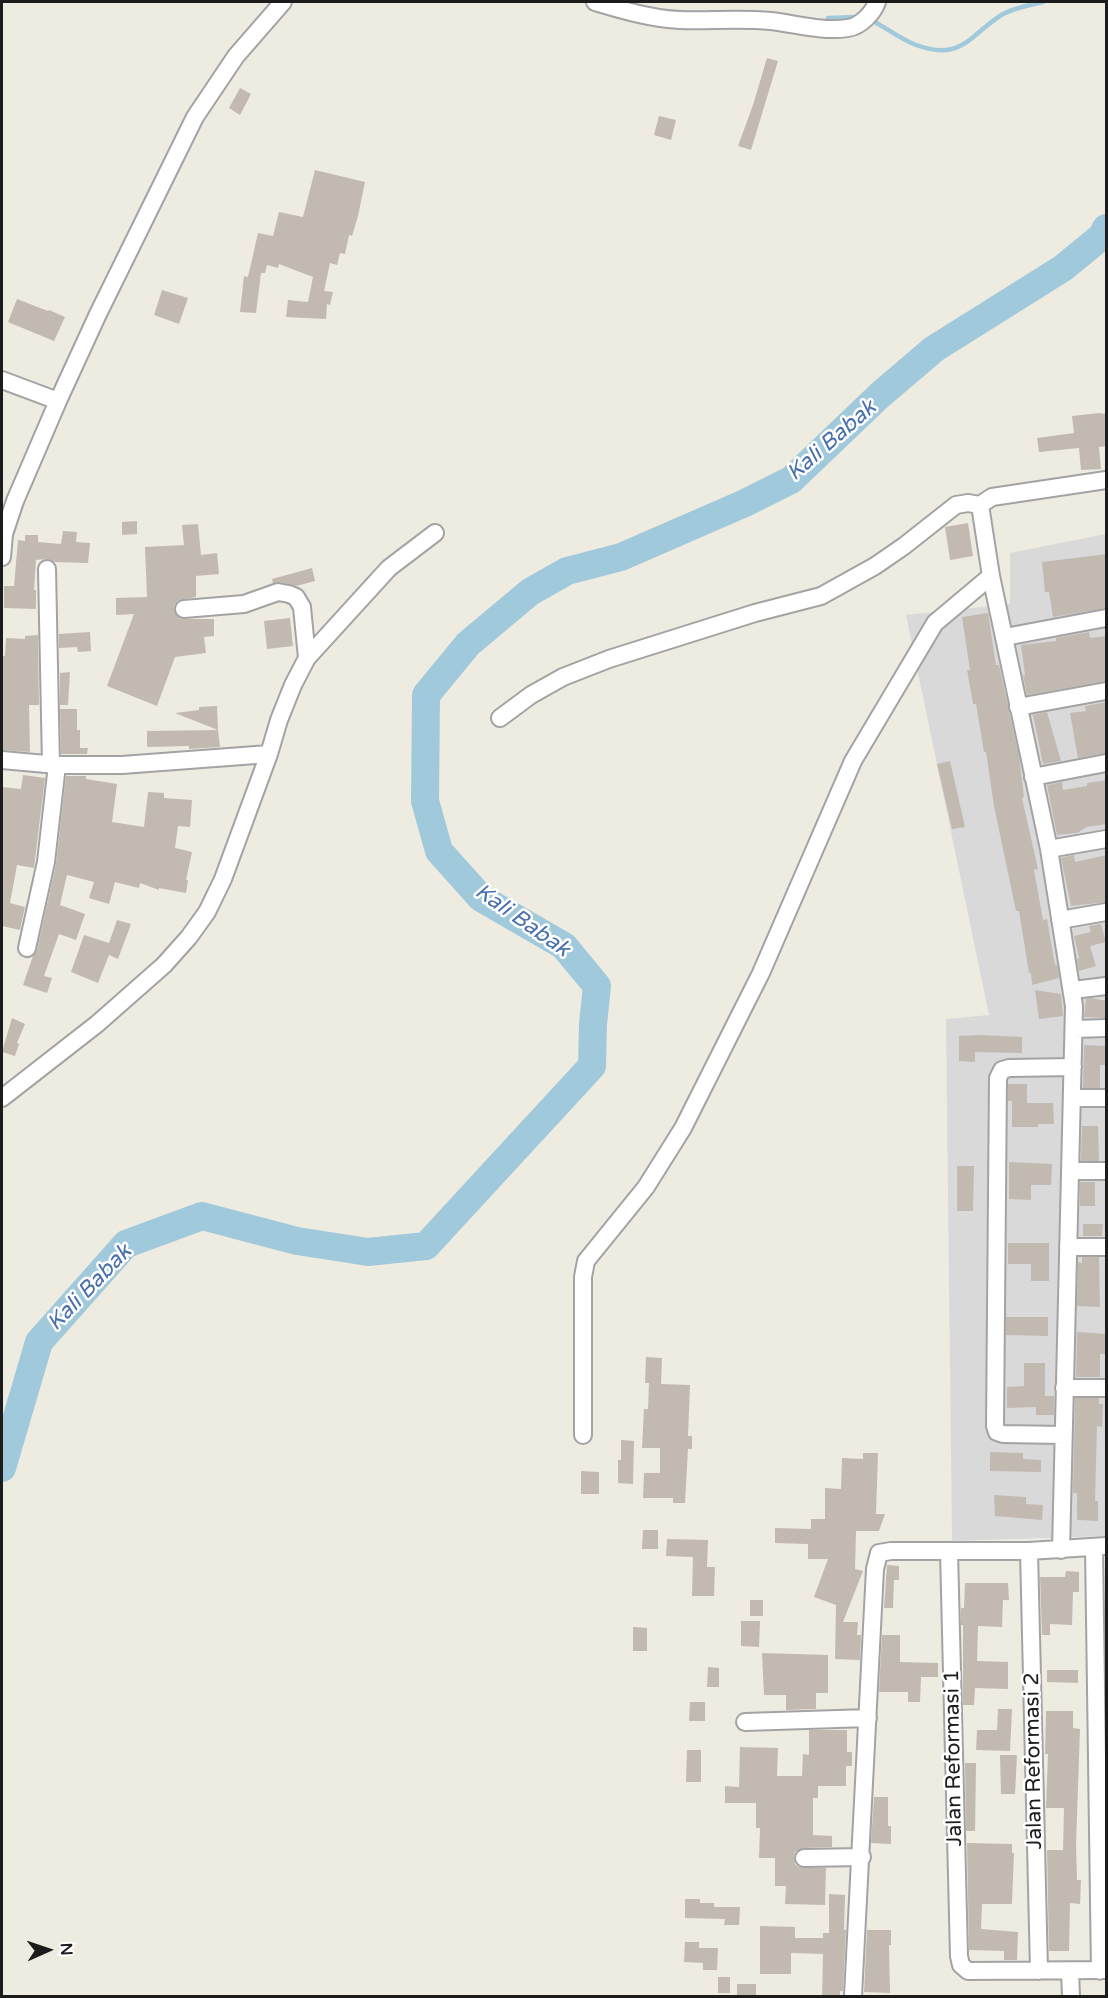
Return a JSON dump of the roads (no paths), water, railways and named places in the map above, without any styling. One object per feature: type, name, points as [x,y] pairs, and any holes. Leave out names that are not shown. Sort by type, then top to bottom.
[{"type":"street","points":[[2,557],[3,534],[58,400],[195,117],[236,56],[283,2]]},
{"type":"street","points":[[595,2],[644,15],[678,20],[725,18],[834,29],[851,28],[863,21],[877,2]]},
{"type":"street","points":[[2,380],[58,400]]},
{"type":"street","points":[[500,718],[531,695],[563,677],[591,666],[754,613],[821,596],[875,566],[956,505],[968,503],[980,505],[992,497],[1107,480]]},
{"type":"street","points":[[980,505],[1018,707],[1049,849],[1072,990],[1075,1029],[1061,1550]]},
{"type":"street","points":[[2,1098],[106,1016],[164,965],[189,937],[207,912],[223,879],[292,684],[307,658],[389,568],[435,533]]},
{"type":"street","points":[[27,948],[46,862],[54,765],[47,569]]},
{"type":"street","points":[[583,1435],[583,1277],[586,1261],[646,1186],[683,1128],[761,973],[848,769],[858,751],[934,623],[992,576]]},
{"type":"street","points":[[184,609],[244,604],[278,592],[289,594],[296,597],[302,607],[307,658]]},
{"type":"street","points":[[1005,637],[1107,618]]},
{"type":"street","points":[[1018,707],[1107,691]]},
{"type":"street","points":[[2,760],[54,765],[164,764],[268,754]]},
{"type":"street","points":[[1033,777],[1107,763]]},
{"type":"street","points":[[1049,849],[1107,839]]},
{"type":"street","points":[[1060,920],[1107,912]]},
{"type":"street","points":[[1072,990],[1107,986]]},
{"type":"street","points":[[1075,1029],[1107,1028]]},
{"type":"street","points":[[1063,1436],[1003,1434],[997,1431],[995,1426],[998,1078],[1002,1070],[1009,1068],[1073,1067]]},
{"type":"street","points":[[1072,1098],[1107,1098]]},
{"type":"street","points":[[1070,1171],[1107,1171]]},
{"type":"street","points":[[1068,1247],[1107,1247]]},
{"type":"street","points":[[1064,1388],[1107,1388]]},
{"type":"street","points":[[853,1996],[862,1857],[875,1569],[879,1553],[891,1551],[1029,1551],[1100,1546],[1103,1971],[1040,1971]]},
{"type":"street","name":"Jalan Reformasi 1","points":[[949,1551],[959,1956],[961,1965],[968,1971],[1040,1971]]},
{"type":"street","name":"Jalan Reformasi 2","points":[[1029,1551],[1040,1971]]},
{"type":"street","points":[[745,1722],[868,1718]]},
{"type":"street","points":[[804,1858],[862,1857]]},
{"type":"street","points":[[1070,1971],[1071,1996]]},
{"type":"waterway","points":[[871,20],[916,45],[945,50],[965,43],[1003,14],[1043,2]]},
{"type":"waterway","points":[[828,18],[858,17]]},
{"type":"waterway","name":"Kali Babak","points":[[2,1468],[39,1342],[126,1244],[202,1216],[297,1241],[368,1252],[426,1246],[592,1066],[597,986],[564,946],[481,898],[439,851],[425,801],[426,695],[468,644],[530,592],[567,571],[621,557],[745,503],[791,480],[880,395],[934,349],[1063,268],[1102,236],[1106,228]]}]
